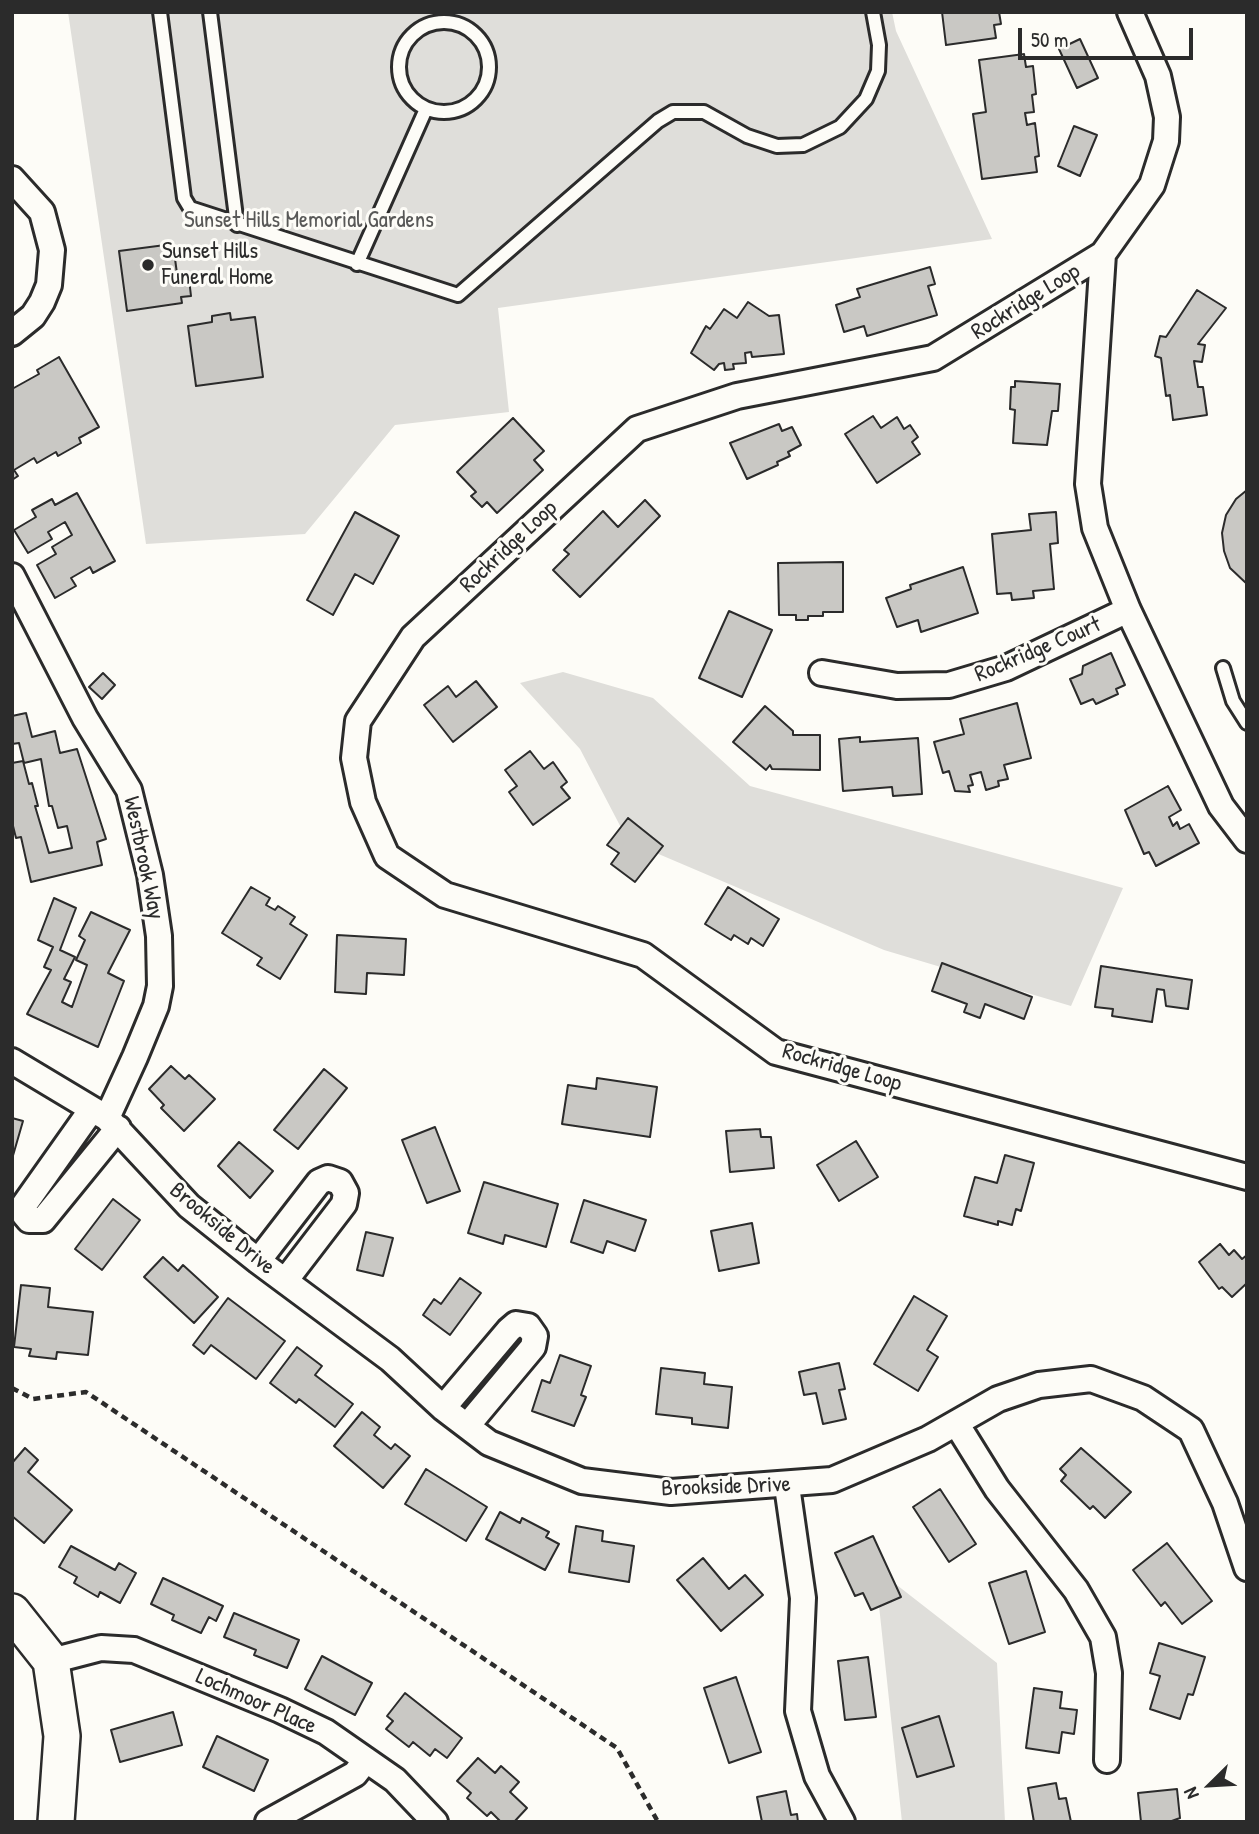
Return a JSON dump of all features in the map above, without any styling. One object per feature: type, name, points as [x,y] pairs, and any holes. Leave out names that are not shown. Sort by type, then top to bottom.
[{"type":"street","points":[[1103,254],[1152,185],[1166,141],[1167,117],[1158,76],[1130,12]]},
{"type":"street","points":[[12,180],[42,212],[52,250],[49,285],[42,302],[33,316],[12,332]]},
{"type":"street","name":"Rockridge Loop","points":[[1103,254],[933,358],[737,396],[637,429],[412,637],[358,721],[354,758],[363,802],[387,856],[445,895],[643,955],[776,1052],[1247,1177]]},
{"type":"street","name":"Rockridge Loop","points":[[1103,254],[1089,504],[1103,552],[1128,610],[1221,806],[1247,840]]},
{"type":"street","points":[[1040,294],[1082,283],[1090,293],[1098,329]]},
{"type":"street","name":"Westbrook Way","points":[[12,576],[85,718],[129,789],[150,875],[159,936],[160,986],[156,1006],[106,1118]]},
{"type":"street","name":"Rockridge Court","points":[[822,673],[897,686],[949,685],[1006,668],[1128,610]]},
{"type":"street","name":"Brookside Drive","points":[[12,1061],[106,1118],[188,1206],[390,1359],[443,1408],[489,1443],[582,1482],[671,1492],[787,1486],[832,1480],[928,1439],[998,1399],[1039,1385],[1091,1379],[1143,1398],[1191,1430],[1225,1503],[1247,1568]]},
{"type":"street","points":[[258,1261],[319,1182],[328,1178],[340,1182],[346,1192],[344,1204],[285,1281]]},
{"type":"street","points":[[443,1408],[509,1330],[516,1324],[528,1326],[535,1336],[533,1348],[467,1426]]},
{"type":"street","points":[[956,1423],[997,1489],[1076,1590],[1103,1637],[1109,1673],[1107,1760]]},
{"type":"street","points":[[787,1486],[803,1598],[798,1711],[817,1776],[842,1822]]},
{"type":"street","points":[[12,1612],[51,1661],[62,1737],[56,1822]]},
{"type":"street","name":"Lochmoor Place","points":[[51,1661],[101,1648],[134,1650],[281,1710],[326,1732],[395,1780],[435,1822]]},
{"type":"street","points":[[268,1822],[355,1774],[366,1760]]},
{"type":"lane","points":[[160,12],[184,198],[195,212],[458,295],[658,121],[681,110],[704,112],[747,136],[777,146],[803,145],[822,138],[856,113],[873,85],[880,60],[873,12]]},
{"type":"lane","points":[[209,12],[237,225]]},
{"type":"lane","points":[[450,21],[464,25],[485,45],[489,58],[486,86],[478,98],[454,112],[426,109],[414,101],[399,76],[402,48],[422,27],[450,21]]},
{"type":"lane","points":[[357,264],[426,109]]},
{"type":"lane","points":[[1223,668],[1233,701],[1247,723]]},
{"type":"path","points":[[12,1388],[33,1399],[86,1392],[617,1748],[658,1822]]},
{"type":"green space","name":"Sunset Hills Memorial Gardens","points":[[68,12],[892,12],[896,31],[992,239],[498,308],[509,412],[395,425],[305,534],[146,544]]},
{"type":"green space","points":[[563,672],[653,698],[750,786],[1123,888],[1071,1006],[884,950],[628,841],[580,749],[520,683]]},
{"type":"green space","points":[[875,1568],[997,1663],[1005,1822],[902,1822]]},
{"type":"building","points":[[942,12],[999,12],[1001,24],[994,25],[996,38],[946,45]]},
{"type":"building","points":[[1080,39],[1098,78],[1077,88],[1059,49]]},
{"type":"building","points":[[1024,54],[1026,67],[1033,66],[1036,94],[1032,95],[1034,112],[1025,113],[1027,125],[1035,123],[1039,156],[1035,157],[1037,172],[982,179],[973,114],[986,112],[979,60]]},
{"type":"building","points":[[1074,126],[1097,135],[1080,176],[1058,166]]},
{"type":"building","name":"Sunset Hills Funeral Home","points":[[173,244],[178,281],[189,279],[191,296],[181,297],[182,303],[127,311],[119,251]]},
{"type":"building","points":[[930,267],[935,284],[928,286],[937,315],[867,336],[864,326],[844,332],[836,305],[860,297],[857,289]]},
{"type":"building","points":[[1197,290],[1226,308],[1198,344],[1205,345],[1202,362],[1194,361],[1198,387],[1203,387],[1207,415],[1173,420],[1170,395],[1166,396],[1161,358],[1155,356],[1160,336],[1166,337]]},
{"type":"building","points":[[748,302],[769,316],[779,315],[784,354],[752,357],[751,352],[745,353],[746,363],[733,364],[734,369],[725,370],[724,363],[719,364],[714,370],[691,353],[706,326],[710,329],[724,309],[737,318]]},
{"type":"building","points":[[230,313],[231,320],[255,317],[263,377],[196,386],[188,326],[212,322],[212,316]]},
{"type":"building","points":[[59,357],[99,427],[79,438],[81,443],[58,456],[56,452],[37,463],[34,458],[14,470],[18,476],[12,480],[12,389],[39,374],[37,370]]},
{"type":"building","points":[[1015,381],[1060,384],[1058,411],[1052,411],[1047,445],[1013,443],[1015,410],[1010,409],[1011,387],[1015,387]]},
{"type":"building","points":[[873,416],[881,428],[897,417],[904,429],[910,425],[918,437],[912,442],[920,454],[877,483],[845,434]]},
{"type":"building","points":[[513,418],[544,451],[534,460],[543,470],[497,513],[487,502],[482,507],[471,496],[476,492],[457,472]]},
{"type":"building","points":[[779,424],[782,431],[792,427],[801,445],[788,452],[790,456],[777,462],[778,465],[747,479],[730,443]]},
{"type":"building","points":[[1247,490],[1247,584],[1230,568],[1222,533],[1226,515],[1236,499]]},
{"type":"building","points":[[77,493],[115,561],[93,573],[90,567],[71,578],[76,586],[55,598],[37,565],[56,554],[52,547],[72,535],[65,522],[48,532],[52,539],[28,553],[14,530],[36,517],[32,510],[52,499],[55,505]]},
{"type":"building","points":[[645,500],[660,516],[580,597],[553,570],[569,554],[564,550],[603,511],[618,527]]},
{"type":"building","points":[[355,512],[399,536],[373,584],[355,574],[333,615],[307,600]]},
{"type":"building","points":[[1056,512],[1058,543],[1050,544],[1054,589],[1033,591],[1034,598],[1012,600],[1011,593],[997,594],[992,534],[1031,530],[1029,514]]},
{"type":"building","points":[[843,562],[843,612],[823,612],[823,616],[808,616],[808,620],[796,620],[796,615],[779,615],[778,563]]},
{"type":"building","points":[[963,567],[978,613],[921,632],[918,620],[897,627],[886,598],[911,589],[910,585]]},
{"type":"building","points":[[729,611],[772,630],[742,697],[699,678]]},
{"type":"building","points":[[1111,653],[1125,685],[1116,689],[1118,694],[1096,704],[1093,699],[1081,704],[1070,679],[1082,674],[1083,666]]},
{"type":"building","points":[[103,673],[115,685],[102,699],[89,687]]},
{"type":"building","points":[[476,681],[497,707],[453,742],[424,705],[448,686],[456,697]]},
{"type":"building","points":[[1017,703],[1031,758],[1004,765],[1008,779],[998,781],[999,786],[986,790],[981,772],[970,775],[973,785],[968,786],[970,792],[955,791],[949,771],[943,773],[934,742],[964,734],[960,719]]},
{"type":"building","points":[[765,706],[793,731],[793,735],[820,735],[820,770],[772,769],[770,765],[766,770],[733,742]]},
{"type":"building","points":[[26,713],[32,737],[55,731],[60,753],[77,749],[106,839],[97,842],[102,865],[31,882],[21,837],[16,838],[12,822],[12,763],[23,761],[29,784],[32,783],[38,806],[35,806],[49,853],[72,848],[67,826],[58,828],[52,806],[49,806],[41,759],[24,763],[19,743],[12,744],[12,716]]},
{"type":"building","points":[[860,737],[860,742],[918,738],[922,794],[893,796],[892,787],[843,791],[839,739]]},
{"type":"building","points":[[530,751],[544,769],[553,762],[567,782],[561,787],[570,798],[533,825],[509,792],[517,786],[505,770]]},
{"type":"building","points":[[1168,786],[1181,810],[1169,817],[1173,826],[1177,822],[1180,829],[1189,824],[1199,843],[1156,866],[1149,852],[1144,854],[1125,810]]},
{"type":"building","points":[[628,818],[663,846],[635,882],[611,864],[619,853],[607,845]]},
{"type":"building","points":[[251,887],[270,898],[266,905],[275,910],[278,906],[295,917],[290,924],[307,935],[280,979],[257,965],[262,958],[222,933]]},
{"type":"building","points":[[728,887],[779,919],[763,946],[751,938],[748,944],[734,935],[731,940],[705,924]]},
{"type":"building","points":[[54,898],[76,908],[60,950],[75,957],[64,979],[71,982],[62,1002],[72,1007],[87,965],[76,960],[85,940],[79,936],[91,912],[130,930],[108,973],[124,981],[98,1047],[27,1014],[51,970],[44,967],[53,947],[38,940]]},
{"type":"building","points":[[337,935],[406,939],[404,975],[367,973],[366,994],[335,992]]},
{"type":"building","points":[[942,963],[1032,997],[1024,1019],[985,1004],[980,1018],[964,1012],[967,1004],[932,991]]},
{"type":"building","points":[[1101,966],[1192,980],[1188,1009],[1166,1006],[1164,990],[1157,989],[1152,1022],[1112,1016],[1113,1009],[1095,1007]]},
{"type":"building","points":[[171,1066],[185,1079],[189,1075],[215,1099],[184,1131],[161,1108],[164,1105],[149,1089]]},
{"type":"building","points":[[324,1069],[347,1088],[298,1149],[274,1130]]},
{"type":"building","points":[[597,1078],[657,1087],[650,1137],[562,1124],[568,1085],[596,1089]]},
{"type":"building","points":[[12,1118],[23,1121],[12,1159]]},
{"type":"building","points":[[435,1127],[460,1191],[427,1203],[402,1140]]},
{"type":"building","points":[[760,1129],[761,1137],[771,1137],[774,1168],[730,1172],[726,1131]]},
{"type":"building","points":[[856,1141],[878,1177],[839,1201],[817,1165]]},
{"type":"building","points":[[239,1142],[273,1171],[250,1198],[218,1166]]},
{"type":"building","points":[[1005,1155],[1034,1163],[1021,1211],[1016,1209],[1012,1225],[998,1221],[998,1225],[964,1216],[975,1177],[997,1183]]},
{"type":"building","points":[[484,1182],[558,1204],[546,1247],[505,1235],[503,1244],[468,1233]]},
{"type":"building","points":[[113,1199],[140,1220],[102,1270],[75,1249]]},
{"type":"building","points":[[584,1200],[646,1220],[635,1251],[607,1241],[603,1253],[571,1242]]},
{"type":"building","points":[[752,1223],[759,1263],[719,1271],[711,1231]]},
{"type":"building","points":[[366,1232],[393,1238],[383,1276],[357,1270]]},
{"type":"building","points":[[1220,1244],[1229,1255],[1234,1250],[1242,1259],[1247,1255],[1247,1283],[1232,1297],[1222,1287],[1219,1289],[1199,1262]]},
{"type":"building","points":[[163,1257],[178,1271],[183,1265],[218,1297],[194,1323],[144,1277]]},
{"type":"building","points":[[460,1278],[481,1293],[450,1335],[423,1315],[434,1299],[441,1304]]},
{"type":"building","points":[[21,1285],[50,1288],[48,1307],[93,1312],[88,1355],[57,1352],[56,1359],[29,1356],[31,1349],[14,1347]]},
{"type":"building","points":[[914,1296],[947,1316],[927,1350],[938,1357],[918,1391],[874,1364]]},
{"type":"building","points":[[228,1298],[285,1341],[256,1379],[211,1345],[204,1354],[193,1345]]},
{"type":"building","points":[[297,1347],[322,1366],[315,1375],[353,1404],[335,1427],[299,1399],[296,1403],[270,1383]]},
{"type":"building","points":[[560,1355],[591,1366],[581,1395],[586,1397],[574,1426],[532,1411],[542,1380],[550,1383]]},
{"type":"building","points":[[839,1363],[845,1389],[839,1390],[846,1419],[823,1424],[816,1393],[804,1395],[799,1372]]},
{"type":"building","points":[[661,1368],[705,1373],[704,1384],[732,1387],[728,1428],[692,1424],[692,1418],[656,1414]]},
{"type":"building","points":[[362,1412],[380,1427],[374,1435],[391,1449],[395,1444],[410,1456],[383,1488],[334,1446]]},
{"type":"building","points":[[25,1448],[38,1460],[28,1472],[72,1510],[44,1543],[12,1516],[12,1463]]},
{"type":"building","points":[[1081,1448],[1131,1492],[1105,1518],[1093,1506],[1090,1509],[1061,1481],[1066,1475],[1060,1469]]},
{"type":"building","points":[[426,1469],[487,1507],[466,1541],[405,1504]]},
{"type":"building","points":[[940,1489],[976,1544],[949,1562],[913,1507]]},
{"type":"building","points":[[500,1512],[520,1523],[522,1518],[549,1532],[546,1537],[559,1544],[545,1570],[486,1539]]},
{"type":"building","points":[[576,1526],[603,1531],[602,1541],[634,1546],[629,1582],[569,1572]]},
{"type":"building","points":[[873,1536],[901,1597],[871,1610],[863,1593],[855,1596],[835,1553]]},
{"type":"building","points":[[1167,1543],[1212,1601],[1182,1624],[1165,1602],[1161,1606],[1133,1570]]},
{"type":"building","points":[[71,1546],[115,1570],[119,1563],[136,1573],[120,1603],[100,1592],[98,1597],[74,1583],[77,1577],[59,1567]]},
{"type":"building","points":[[703,1558],[729,1589],[745,1575],[763,1595],[721,1631],[677,1580]]},
{"type":"building","points":[[1026,1571],[1045,1632],[1009,1644],[989,1583]]},
{"type":"building","points":[[163,1578],[223,1606],[216,1621],[209,1617],[201,1633],[172,1620],[174,1615],[151,1604]]},
{"type":"building","points":[[234,1613],[299,1640],[287,1668],[254,1655],[256,1650],[224,1637]]},
{"type":"building","points":[[1159,1643],[1205,1657],[1193,1695],[1188,1694],[1180,1719],[1150,1709],[1160,1676],[1150,1673]]},
{"type":"building","points":[[322,1656],[372,1683],[355,1715],[305,1689]]},
{"type":"building","points":[[868,1657],[876,1717],[845,1720],[838,1661]]},
{"type":"building","points":[[736,1677],[761,1752],[729,1763],[704,1688]]},
{"type":"building","points":[[1034,1688],[1062,1692],[1060,1708],[1077,1710],[1074,1734],[1062,1732],[1059,1753],[1026,1748]]},
{"type":"building","points":[[405,1693],[462,1738],[447,1758],[435,1749],[430,1756],[413,1742],[409,1747],[386,1729],[393,1721],[387,1716]]},
{"type":"building","points":[[173,1712],[182,1745],[120,1762],[111,1730]]},
{"type":"building","points":[[939,1716],[954,1766],[917,1777],[902,1728]]},
{"type":"building","points":[[217,1736],[268,1760],[254,1791],[203,1767]]},
{"type":"building","points":[[478,1758],[495,1773],[501,1766],[519,1782],[510,1792],[527,1808],[514,1822],[501,1822],[491,1812],[487,1816],[467,1798],[471,1793],[457,1781]]},
{"type":"building","points":[[1056,1783],[1059,1799],[1066,1798],[1071,1822],[1034,1822],[1028,1788]]},
{"type":"building","points":[[1177,1789],[1180,1818],[1169,1822],[1141,1822],[1138,1793]]},
{"type":"building","points":[[786,1791],[791,1815],[797,1814],[798,1822],[762,1822],[757,1797]]},
{"type":"place","name":"Sunset Hills Funeral Home","points":[[148,265]]}]
